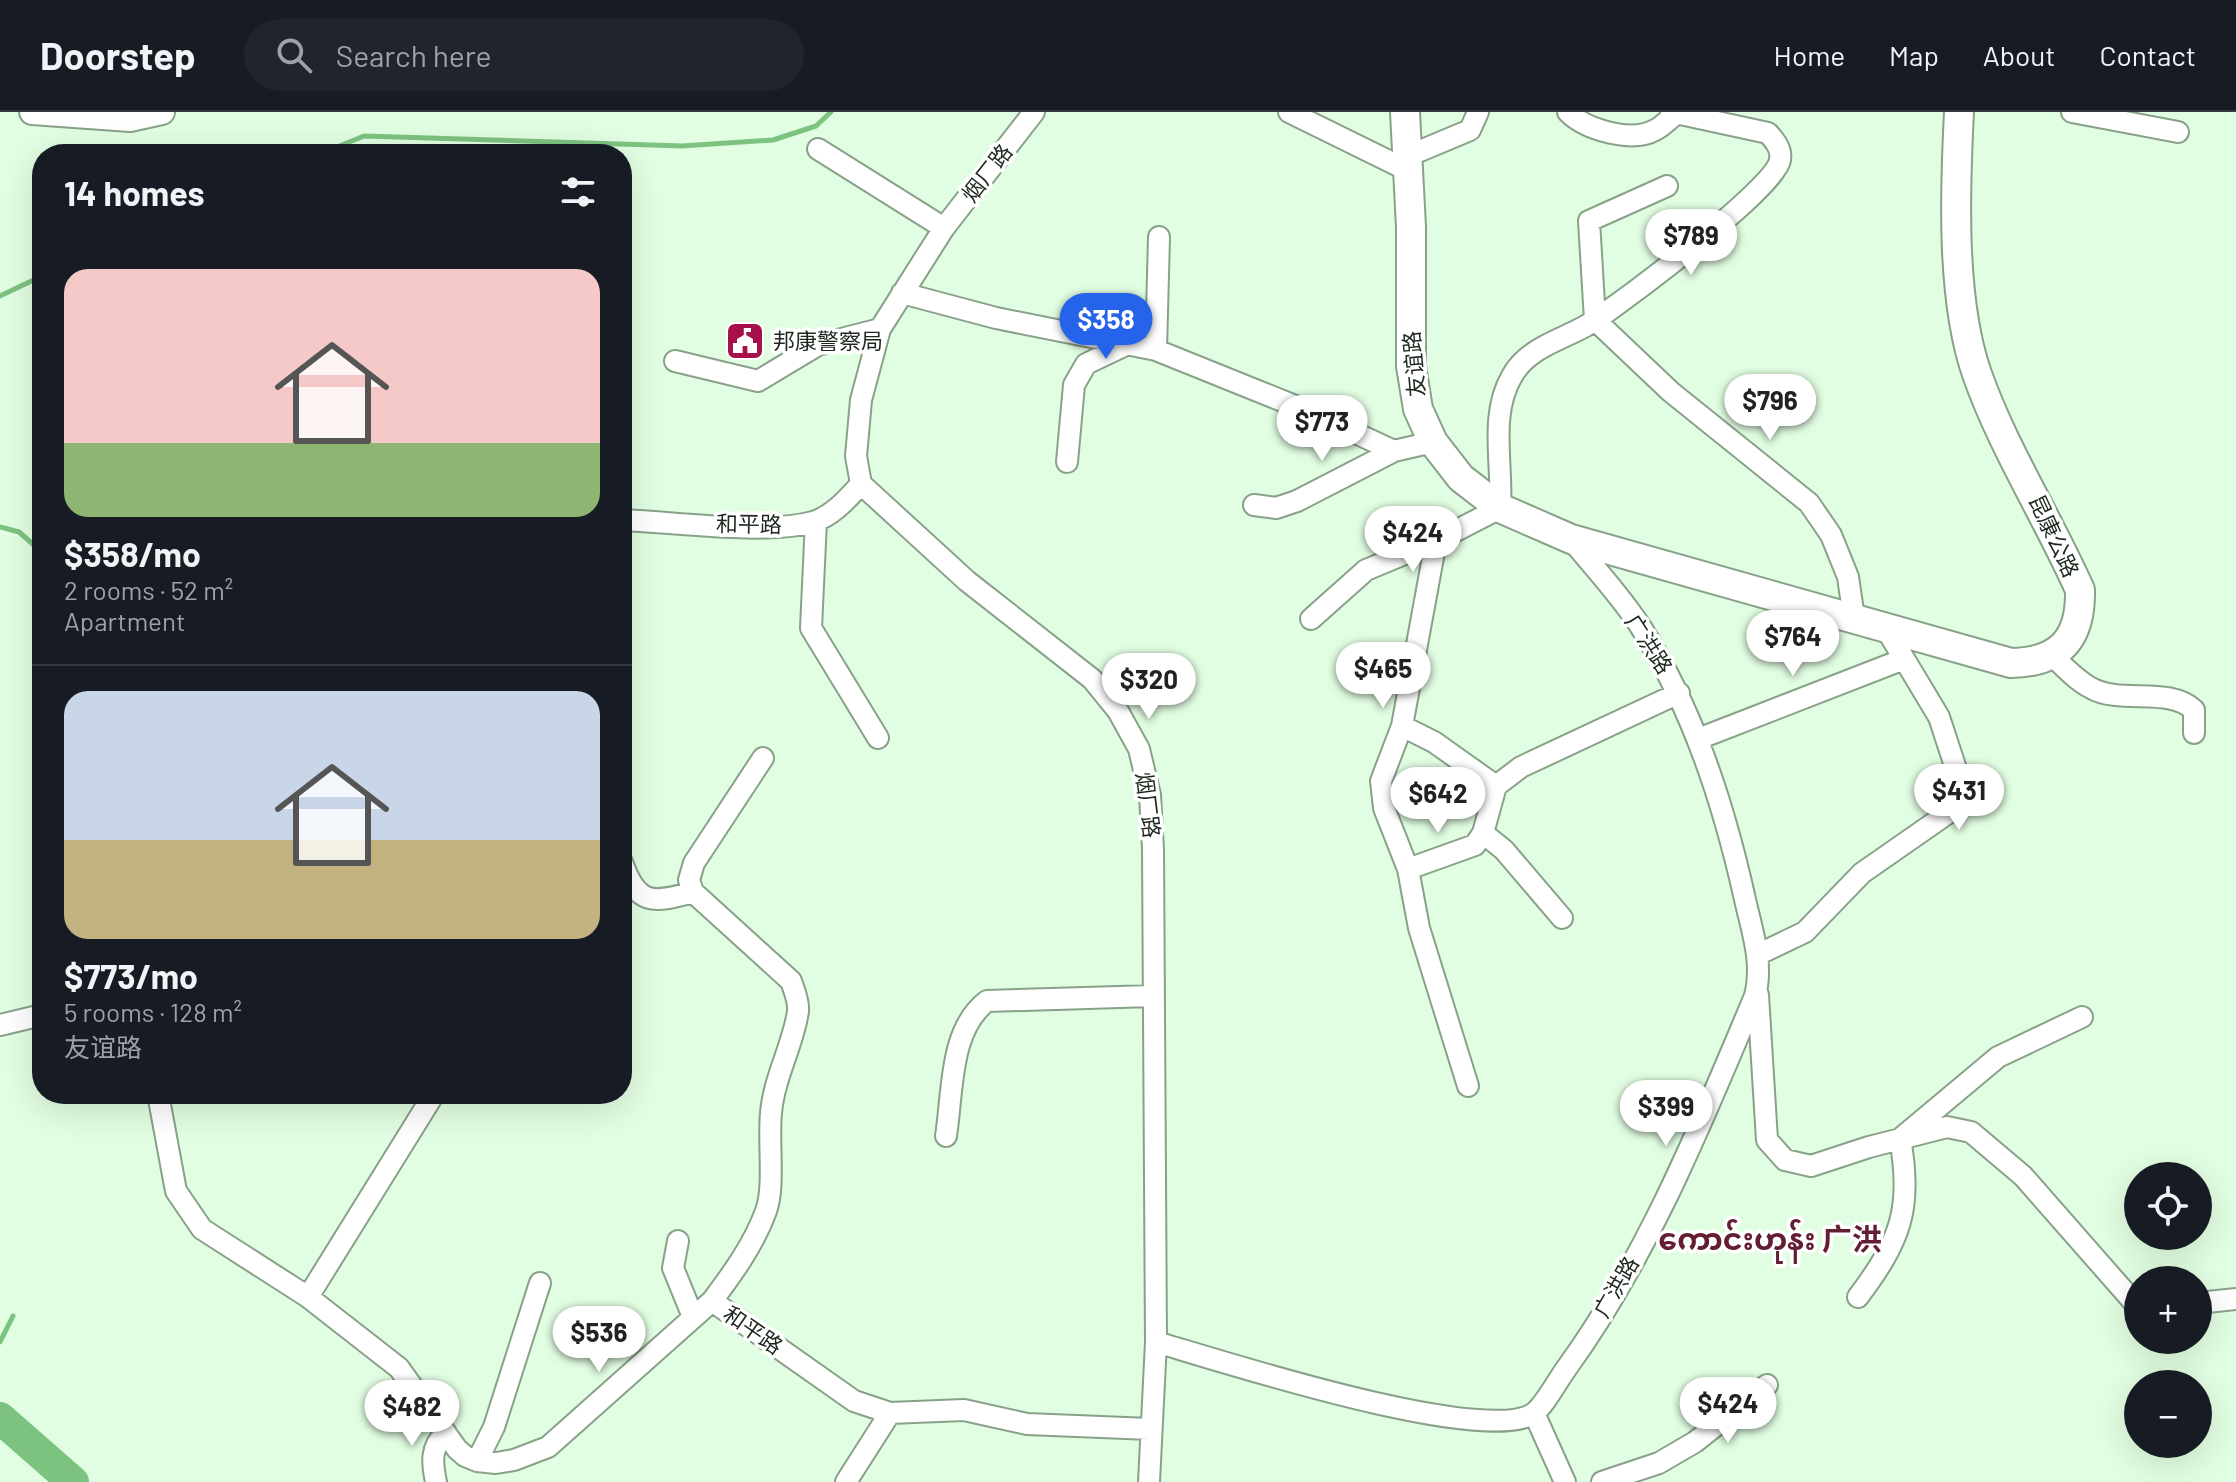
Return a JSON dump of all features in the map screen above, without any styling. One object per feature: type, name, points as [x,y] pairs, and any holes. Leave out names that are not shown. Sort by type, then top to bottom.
[{"type":"highway","name":"友谊路","points":[[1405,112],[1411,366],[1418,409],[1433,442],[1461,478],[1500,508],[1571,539]]},
{"type":"highway","name":"昆康公路","points":[[1959,112],[1956,156],[1960,288],[1973,358],[2002,431],[2080,590],[2080,614],[2074,633],[2052,655]]},
{"type":"highway","points":[[1571,539],[2011,663],[2032,662],[2052,655]]},
{"type":"main road","points":[[32,112],[130,119],[162,112]]},
{"type":"street","name":"烟厂路","points":[[1034,112],[944,228],[880,329],[868,367],[857,426],[856,456],[861,484],[967,581],[1092,679],[1118,711],[1139,749],[1150,795],[1156,1342],[1149,1482]]},
{"type":"street","points":[[1289,112],[1408,164],[1470,130],[1478,112]]},
{"type":"street","points":[[1311,619],[1366,570],[1436,541],[1500,508],[1502,474],[1498,419],[1504,392],[1513,373],[1535,351],[1595,320],[1671,265],[1770,181],[1780,161],[1778,146],[1768,133],[1673,113],[1655,131],[1636,136],[1601,129],[1575,119],[1568,112]]},
{"type":"street","points":[[2072,112],[2178,132]]},
{"type":"street","points":[[818,149],[944,228]]},
{"type":"street","points":[[1667,186],[1589,221],[1595,320],[1671,392],[1809,503],[1831,535],[1848,577],[1854,618]]},
{"type":"street","points":[[1156,350],[1159,237]]},
{"type":"street","points":[[902,293],[996,318],[1156,350],[1315,414],[1394,451]]},
{"type":"street","points":[[675,361],[758,381],[818,345],[880,329]]},
{"type":"street","points":[[1067,462],[1074,385],[1086,364],[1130,343]]},
{"type":"street","points":[[1254,505],[1276,508],[1297,501],[1394,451],[1433,442]]},
{"type":"street","name":"和平路","points":[[632,521],[761,527],[816,521],[839,507],[861,484]]},
{"type":"street","points":[[816,521],[811,628],[878,738]]},
{"type":"street","name":"广洪路","points":[[1534,1413],[1578,1352],[1626,1272],[1699,1133],[1760,976],[1734,852],[1698,739],[1679,693],[1640,626],[1571,539]]},
{"type":"street","points":[[1436,541],[1402,726],[1381,781],[1384,808],[1408,869],[1419,928],[1468,1086]]},
{"type":"street","points":[[1757,955],[1805,932],[1862,873],[1951,811],[1960,781],[1939,717],[1885,627]]},
{"type":"street","points":[[2052,655],[2092,690],[2186,702],[2194,710],[2194,733]]},
{"type":"street","points":[[1698,739],[1904,659]]},
{"type":"street","points":[[1408,869],[1475,845],[1483,833],[1496,786],[1534,760],[1679,693]]},
{"type":"street","points":[[1402,726],[1434,742],[1496,786]]},
{"type":"street","points":[[712,1301],[736,1269],[767,1209],[771,1185],[771,1109],[779,1069],[798,1012],[791,981],[693,892],[689,880],[694,863],[763,758]]},
{"type":"street","points":[[1483,833],[1504,850],[1562,918]]},
{"type":"street","points":[[632,887],[640,893],[667,899],[693,892]]},
{"type":"street","points":[[1758,987],[1767,1140],[1785,1160],[1811,1166],[1947,1127],[1971,1132],[2023,1176],[2124,1291]]},
{"type":"street","points":[[946,1136],[960,1039],[973,1011],[987,1001],[1152,996]]},
{"type":"street","points":[[0,1025],[32,1017]]},
{"type":"street","points":[[1900,1139],[1998,1057],[2082,1017]]},
{"type":"street","points":[[160,1104],[176,1191],[202,1229],[308,1297],[399,1368],[457,1449],[477,1461],[494,1427],[540,1283]]},
{"type":"street","points":[[308,1297],[428,1104]]},
{"type":"street","points":[[1858,1297],[1884,1263],[1905,1211],[1906,1174],[1900,1139]]},
{"type":"street","points":[[678,1241],[673,1268],[693,1317]]},
{"type":"street","points":[[2212,1302],[2236,1299]]},
{"type":"street","name":"和平路","points":[[477,1461],[514,1460],[548,1447],[712,1301],[854,1401],[890,1413],[964,1410],[1027,1424],[1150,1429]]},
{"type":"street","points":[[1156,1342],[1334,1395],[1418,1411],[1508,1421],[1534,1413],[1565,1482]]},
{"type":"street","points":[[1602,1482],[1659,1463],[1695,1442],[1767,1385]]},
{"type":"street","points":[[846,1482],[890,1413]]},
{"type":"street","points":[[436,1482],[433,1453],[437,1441],[446,1433]]},
{"type":"waterway","points":[[632,144],[682,146],[773,140],[816,126],[831,112]]},
{"type":"waterway","points":[[344,144],[364,136],[618,144]]},
{"type":"waterway","points":[[0,296],[32,281]]},
{"type":"waterway","points":[[0,527],[19,532],[32,543]]},
{"type":"waterway","points":[[0,1342],[13,1316]]},
{"type":"waterway","points":[[0,1418],[73,1482]]},
{"type":"place","name":"邦康警察局","points":[[745,341]]},
{"type":"district","name":"ကောင်းဟုန်း 广洪","points":[[1770,1240]]}]
